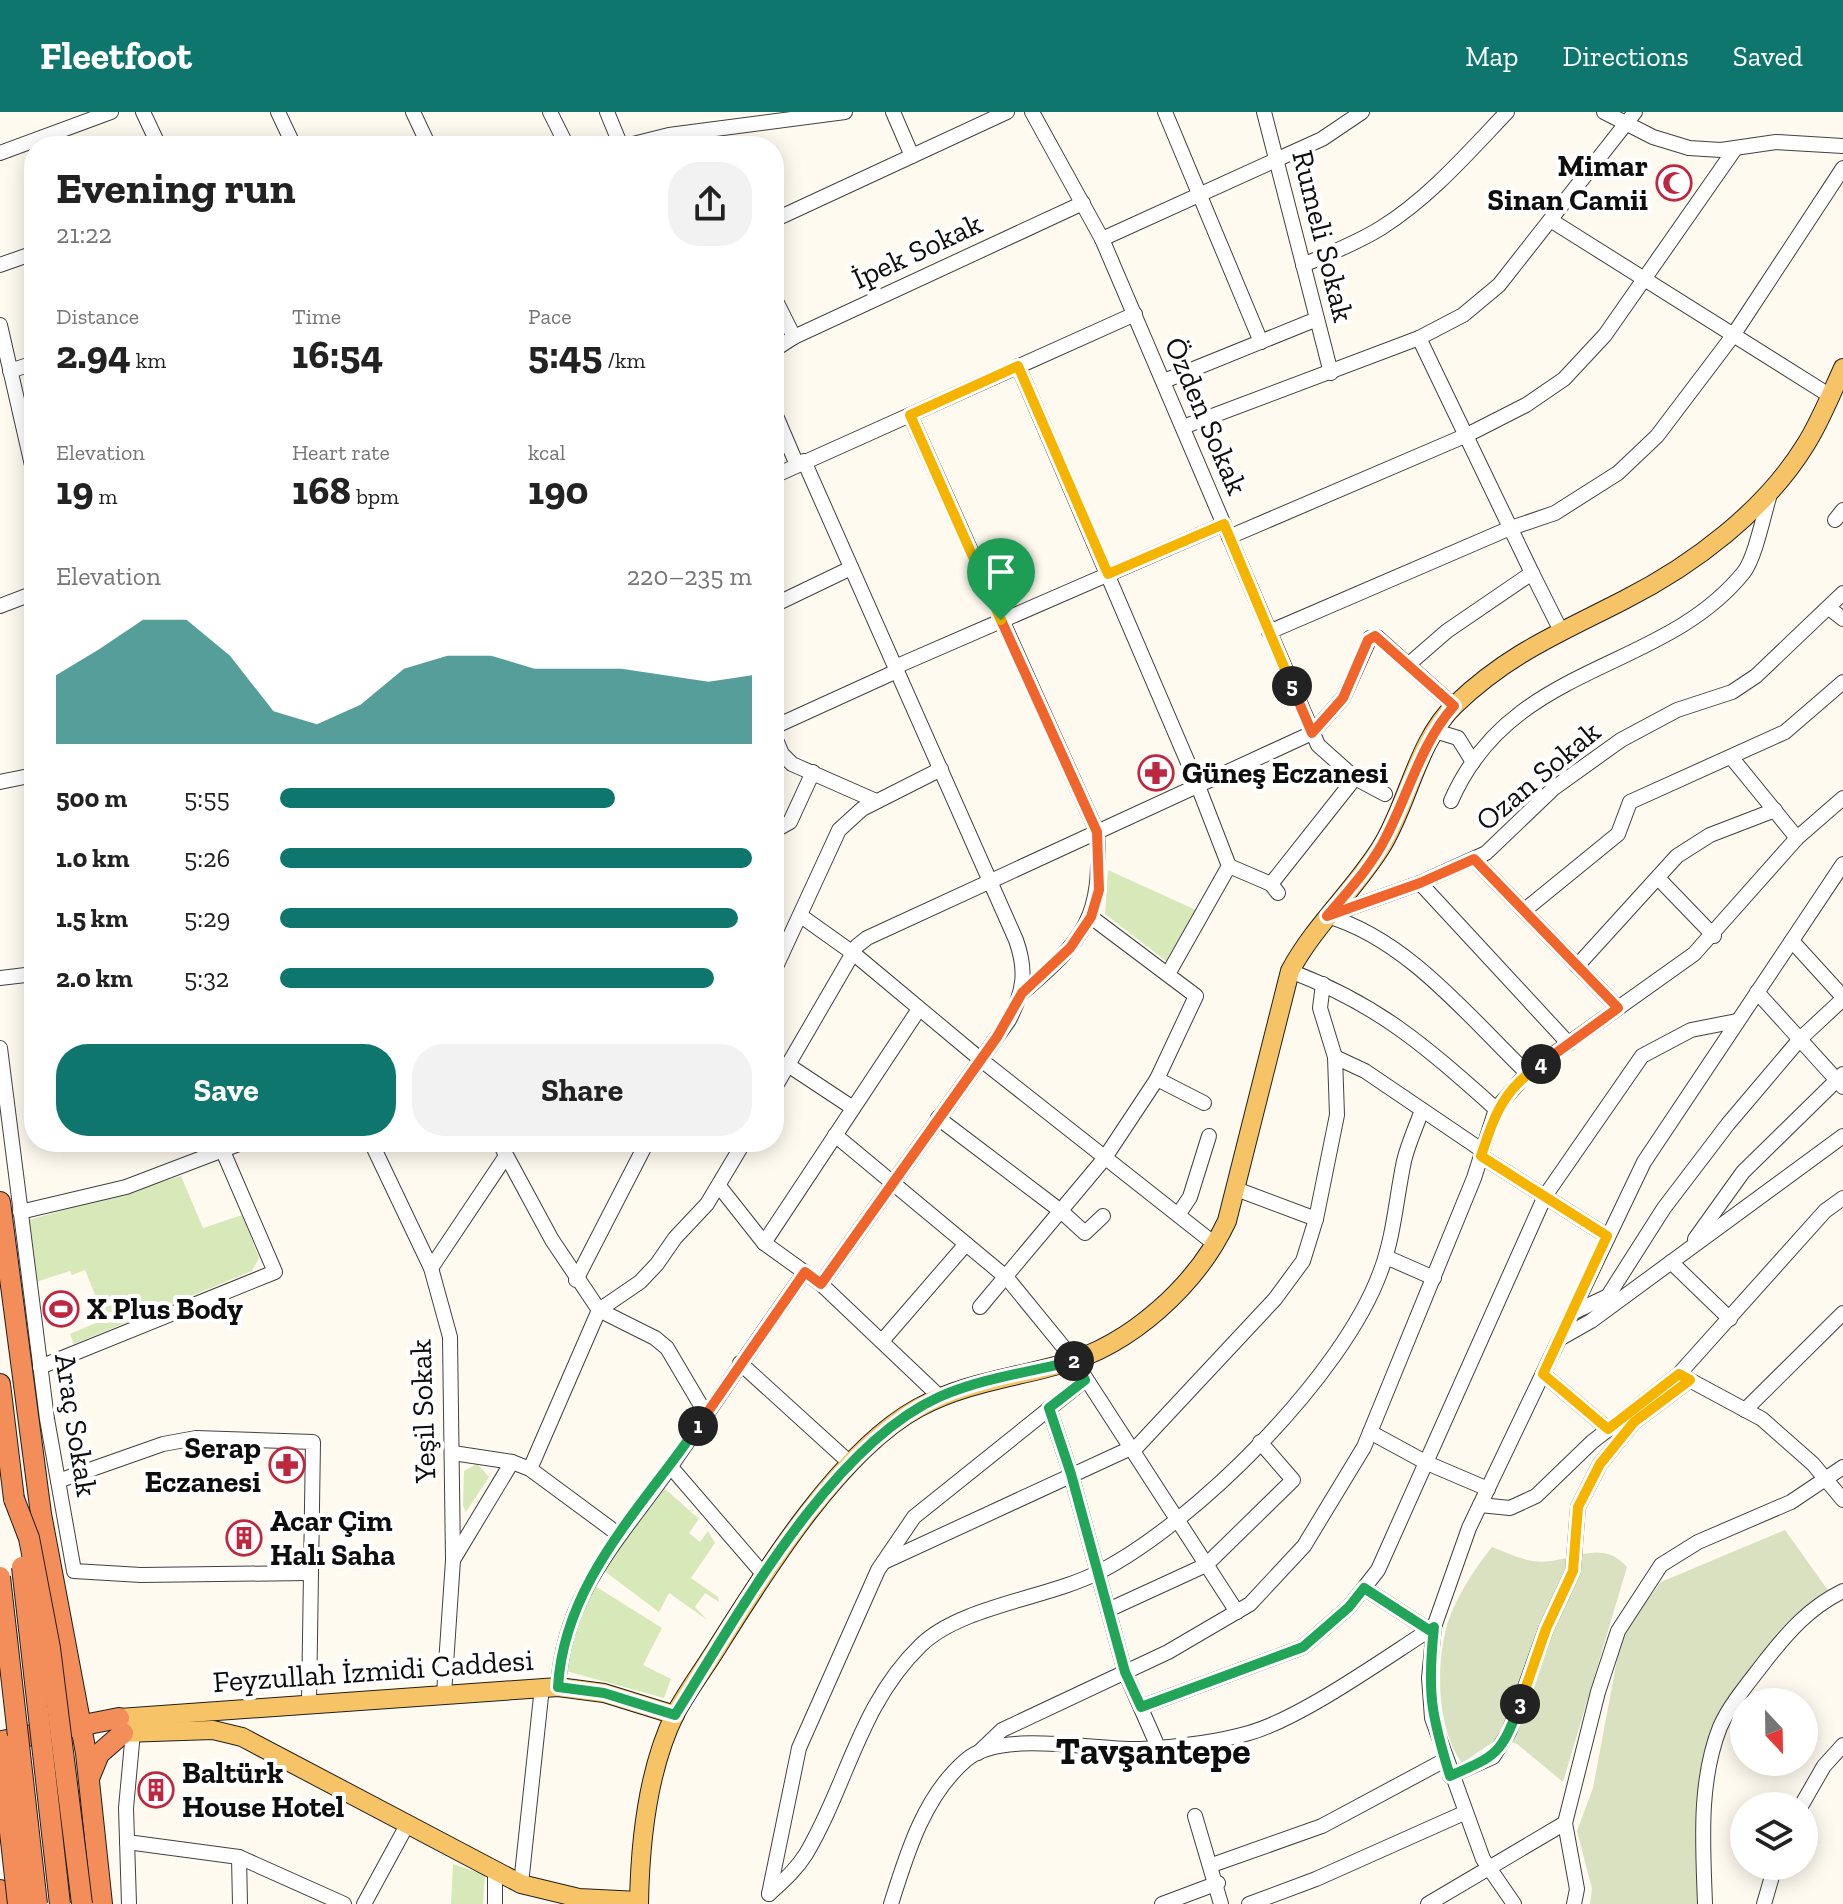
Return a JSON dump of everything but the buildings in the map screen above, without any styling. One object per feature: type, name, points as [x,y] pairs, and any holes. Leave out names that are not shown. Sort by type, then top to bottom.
[{"type":"highway","points":[[0,1202],[41,1514],[83,1735],[102,1904]]},
{"type":"highway","points":[[0,1384],[60,1904]]},
{"type":"highway","points":[[14,1499],[29,1538],[50,1648],[82,1904]]},
{"type":"highway","points":[[0,1577],[37,1904]]},
{"type":"highway","points":[[0,1717],[19,1724],[36,1723],[54,1715],[74,1687]]},
{"type":"highway","points":[[74,1687],[87,1709],[125,1728]]},
{"type":"highway","points":[[18,1904],[0,1742],[125,1728]]},
{"type":"highway","points":[[88,1780],[99,1754],[125,1728]]},
{"type":"highway","points":[[0,1761],[83,1735]]},
{"type":"highway","points":[[0,1787],[31,1769],[52,1766],[72,1770],[88,1780]]},
{"type":"highway","points":[[0,1890],[2,1904]]},
{"type":"main road","points":[[639,1903],[645,1825],[675,1715],[764,1575],[850,1463],[882,1431],[940,1397],[1002,1377],[1074,1360],[1109,1344],[1183,1288],[1216,1245],[1236,1189],[1290,971],[1327,916],[1360,878],[1385,841],[1435,731],[1454,706],[1508,661],[1560,629],[1623,601],[1678,568],[1734,525],[1771,491],[1805,446],[1832,397],[1843,368]]},
{"type":"main road","name":"Feyzullah İzmidi Caddesi","points":[[125,1728],[309,1703],[550,1687],[604,1693],[675,1715]]},
{"type":"main road","name":"Feyzullah İzmidi Caddesi","points":[[125,1728],[213,1730],[242,1737],[521,1884],[579,1898],[639,1903]]},
{"type":"street","points":[[46,136],[111,112]]},
{"type":"street","points":[[143,112],[154,136]]},
{"type":"street","points":[[278,112],[289,136]]},
{"type":"street","points":[[413,112],[424,136]]},
{"type":"street","points":[[550,112],[562,136]]},
{"type":"street","points":[[607,112],[618,136]]},
{"type":"street","points":[[663,136],[845,112]]},
{"type":"street","points":[[893,112],[912,156]]},
{"type":"street","points":[[784,215],[1007,112]]},
{"type":"street","name":"Özden Sokak","points":[[1032,112],[1102,239],[1312,733],[1324,754],[1355,778],[1385,794]]},
{"type":"street","points":[[1165,112],[1261,342]]},
{"type":"street","name":"Rumeli Sokak","points":[[1264,112],[1331,373]]},
{"type":"street","points":[[1102,239],[1277,160],[1334,132],[1362,112]]},
{"type":"street","points":[[1303,265],[1365,237],[1405,211],[1451,170],[1507,112]]},
{"type":"street","points":[[1604,112],[1630,118],[1669,143],[1707,150],[1776,142],[1843,146]]},
{"type":"street","points":[[1183,427],[1419,338],[1463,315],[1483,299],[1552,221],[1630,118]]},
{"type":"street","points":[[0,153],[24,144]]},
{"type":"street","points":[[784,722],[1001,620],[1108,574],[1226,531],[1467,435],[1526,405],[1564,379],[1591,352],[1645,281],[1735,149]]},
{"type":"street","points":[[1269,632],[1508,529],[1571,506],[1641,454],[1732,337],[1843,168]]},
{"type":"street","name":"İpek Sokak","points":[[784,344],[1083,203]]},
{"type":"street","points":[[1552,221],[1732,337],[1832,397]]},
{"type":"street","points":[[0,265],[24,257]]},
{"type":"street","points":[[784,471],[1135,314]]},
{"type":"street","points":[[784,317],[794,337]]},
{"type":"street","points":[[1164,381],[1317,319]]},
{"type":"street","points":[[0,325],[24,431]]},
{"type":"street","points":[[1419,338],[1467,435],[1508,529],[1560,629]]},
{"type":"street","points":[[10,371],[24,366]]},
{"type":"street","points":[[1018,366],[1198,786],[1229,866],[1275,888],[1355,778]]},
{"type":"street","points":[[910,415],[1097,832],[1099,890],[1091,917],[1064,955],[1022,993]]},
{"type":"street","points":[[784,430],[851,568],[991,881],[1020,952],[1024,976],[1022,993],[1009,1020],[821,1284]]},
{"type":"street","points":[[1451,801],[1473,762],[1519,712],[1590,669],[1700,615],[1746,570],[1771,491]]},
{"type":"street","points":[[784,600],[851,568]]},
{"type":"street","points":[[1409,664],[1447,631],[1532,573]]},
{"type":"street","name":"Ozan Sokak","points":[[1327,916],[1420,883],[1474,859],[1504,838],[1554,788],[1621,740],[1677,710],[1732,692],[1756,676],[1843,593]]},
{"type":"street","points":[[0,606],[24,597]]},
{"type":"street","points":[[1829,608],[1843,619]]},
{"type":"street","points":[[784,1072],[853,953],[867,938],[1312,733],[1343,698],[1370,638],[1377,637],[1454,706]]},
{"type":"street","points":[[1526,909],[1618,834],[1630,802],[1785,732],[1843,682]]},
{"type":"street","points":[[1435,731],[1458,738],[1473,762]]},
{"type":"street","points":[[784,755],[786,759],[876,801]]},
{"type":"street","points":[[1731,757],[1797,838]]},
{"type":"street","points":[[784,942],[801,916],[828,846],[839,830],[876,801],[941,769]]},
{"type":"street","points":[[784,825],[790,822],[813,772]]},
{"type":"street","points":[[0,782],[24,777]]},
{"type":"street","points":[[978,1753],[1002,1730],[1125,1672],[1250,1604],[1304,1546],[1370,1432],[1434,1278],[1496,1109],[1527,1073],[1694,954],[1714,936],[1797,838],[1843,798]]},
{"type":"street","points":[[1577,966],[1677,856],[1710,835],[1775,810]]},
{"type":"street","points":[[1474,859],[1526,909],[1618,1008]]},
{"type":"street","points":[[1514,1904],[1489,1869],[1445,1760],[1431,1705],[1432,1629],[1480,1505],[1644,1162],[1843,864]]},
{"type":"street","points":[[1168,974],[1229,866]]},
{"type":"street","points":[[1658,878],[1714,936]]},
{"type":"street","points":[[1420,883],[1569,1044]]},
{"type":"street","points":[[801,916],[853,953],[1104,1159],[1216,1245]]},
{"type":"street","points":[[1327,916],[1354,924],[1415,965],[1527,1073]]},
{"type":"street","points":[[980,1307],[1104,1159],[1157,1079],[1196,996],[1091,917]]},
{"type":"street","points":[[1572,1313],[1608,1296],[1664,1208],[1800,1039],[1843,998],[1792,941]]},
{"type":"street","points":[[1290,971],[1376,1011],[1412,1035],[1496,1109]]},
{"type":"street","points":[[0,978],[24,975]]},
{"type":"street","points":[[883,1562],[1071,1474],[1132,1450],[1275,1299],[1303,1261],[1316,1219],[1337,1115],[1335,1057],[1320,1008],[1323,984]]},
{"type":"street","points":[[1687,1250],[1743,1172],[1841,1080],[1757,992]]},
{"type":"street","points":[[764,1243],[919,1009]]},
{"type":"street","points":[[1141,1707],[1303,1647],[1349,1607],[1378,1570],[1545,1196],[1642,1056],[1691,1030],[1737,1021]]},
{"type":"street","name":"Araç Sokak","points":[[0,1048],[47,1419],[74,1571],[114,1575],[308,1573]]},
{"type":"street","points":[[1335,1057],[1365,1071],[1607,1236]]},
{"type":"street","points":[[788,1065],[853,1108]]},
{"type":"street","points":[[1157,1079],[1204,1103]]},
{"type":"street","points":[[769,1899],[805,1855],[826,1816],[854,1744],[885,1687],[923,1643],[950,1625],[1098,1573],[1177,1521],[1284,1418],[1358,1318],[1386,1257],[1404,1160],[1422,1110]]},
{"type":"street","points":[[938,1118],[1085,1233],[1103,1216]]},
{"type":"street","points":[[835,1135],[1007,1278],[1074,1360],[1237,1612]]},
{"type":"street","points":[[1178,1215],[1190,1197],[1209,1136]]},
{"type":"street","points":[[1560,1338],[1591,1321],[1843,1136]]},
{"type":"street","points":[[20,1212],[126,1187],[209,1152]]},
{"type":"street","points":[[40,1367],[275,1272],[223,1152]]},
{"type":"street","name":"Yeşil Sokak","points":[[376,1152],[431,1268],[450,1337],[453,1560],[444,1694]]},
{"type":"street","points":[[431,1268],[500,1152]]},
{"type":"street","points":[[504,1152],[576,1280],[599,1310],[655,1338],[667,1348],[706,1414]]},
{"type":"street","points":[[576,1280],[642,1152]]},
{"type":"street","points":[[530,1469],[599,1310],[646,1277],[719,1186],[738,1152]]},
{"type":"street","points":[[719,1186],[764,1243],[821,1284],[940,1397]]},
{"type":"street","points":[[1236,1189],[1316,1219]]},
{"type":"street","points":[[1450,1776],[1493,1757],[1509,1732],[1546,1629],[1573,1571],[1578,1507],[1600,1464],[1634,1422],[1684,1377],[1730,1319],[1825,1211],[1843,1198]]},
{"type":"street","points":[[882,1341],[966,1244]]},
{"type":"street","points":[[1386,1257],[1434,1278]]},
{"type":"street","points":[[1671,1262],[1730,1319]]},
{"type":"street","points":[[521,1884],[550,1687],[580,1594],[618,1534],[670,1466],[805,1272]]},
{"type":"street","points":[[1745,1410],[1843,1313]]},
{"type":"street","points":[[740,1363],[850,1463]]},
{"type":"street","points":[[1543,1374],[1608,1429]]},
{"type":"street","points":[[1684,1377],[1772,1428],[1827,1480],[1843,1500]]},
{"type":"street","points":[[1480,1505],[1510,1508],[1536,1496],[1554,1475],[1608,1429],[1684,1377]]},
{"type":"street","points":[[769,1899],[785,1802],[799,1748],[883,1562],[914,1517],[1085,1380]]},
{"type":"street","points":[[1049,1408],[1071,1474],[1125,1672],[1158,1747]]},
{"type":"street","points":[[41,1514],[47,1419]]},
{"type":"street","points":[[1370,1432],[1427,1463],[1488,1489]]},
{"type":"street","points":[[58,1481],[150,1448],[196,1438],[313,1442],[308,1573],[309,1703]]},
{"type":"street","points":[[1108,1610],[1206,1565],[1293,1480],[1260,1442]]},
{"type":"street","points":[[453,1453],[512,1462],[530,1469],[618,1534]]},
{"type":"street","points":[[453,1560],[512,1462]]},
{"type":"street","points":[[670,1466],[764,1575]]},
{"type":"street","points":[[1574,1904],[1577,1889],[1565,1823],[1598,1692],[1618,1631],[1661,1565],[1698,1542],[1791,1502],[1843,1467]]},
{"type":"street","points":[[1364,1588],[1432,1629]]},
{"type":"street","points":[[1705,1904],[1702,1828],[1707,1776],[1721,1725],[1787,1634],[1808,1613],[1843,1591]]},
{"type":"street","points":[[891,1904],[914,1833],[927,1809],[966,1760],[978,1753],[1001,1746],[1158,1747],[1200,1744],[1252,1732],[1293,1713],[1432,1629]]},
{"type":"street","points":[[125,1728],[129,1904]]},
{"type":"street","points":[[1809,1792],[1824,1766],[1843,1745]]},
{"type":"street","points":[[1212,1865],[1322,1826],[1445,1760]]},
{"type":"street","points":[[1249,1904],[1344,1868],[1464,1813]]},
{"type":"street","points":[[1195,1816],[1218,1883],[1221,1904]]},
{"type":"street","points":[[1428,1904],[1565,1823]]},
{"type":"street","points":[[364,1904],[407,1825]]},
{"type":"street","points":[[127,1842],[239,1857],[344,1904]]},
{"type":"street","points":[[239,1857],[240,1904]]},
{"type":"street","points":[[495,1873],[495,1904]]},
{"type":"street","points":[[1764,1904],[1771,1880]]},
{"type":"street","points":[[1162,1904],[1218,1883]]},
{"type":"green space","points":[[1108,870],[1196,910],[1166,961],[1105,914]]},
{"type":"green space","points":[[181,1176],[203,1228],[242,1215],[259,1258],[252,1271],[74,1344],[70,1334],[105,1319],[85,1270],[72,1275],[70,1271],[36,1282],[29,1220]]},
{"type":"green space","points":[[477,1464],[489,1477],[466,1512],[463,1506],[464,1471]]},
{"type":"green space","points":[[663,1487],[699,1519],[689,1533],[700,1542],[708,1531],[715,1543],[691,1578],[718,1597],[719,1602],[705,1593],[695,1607],[707,1620],[669,1593],[659,1612],[603,1570]]},
{"type":"green space","points":[[1785,1530],[1832,1596],[1770,1644],[1745,1688],[1730,1688],[1730,1718],[1705,1775],[1702,1904],[1590,1904],[1592,1889],[1577,1831],[1593,1788],[1622,1633],[1661,1582]]},
{"type":"green space","points":[[1492,1547],[1518,1557],[1545,1562],[1582,1554],[1605,1553],[1627,1567],[1563,1782],[1517,1744],[1499,1738],[1462,1763],[1448,1733],[1443,1716],[1440,1680],[1446,1629],[1465,1586]]},
{"type":"green space","points":[[595,1586],[662,1628],[643,1665],[671,1679],[664,1698],[566,1671],[572,1633]]},
{"type":"green space","points":[[453,1864],[485,1875],[483,1904],[451,1904]]},
{"type":"place","name":"Mimar Sinan Camii","points":[[1674,183]]},
{"type":"place","name":"Güneş Eczanesi","points":[[1156,773]]},
{"type":"place","name":"X Plus Body","points":[[61,1309]]},
{"type":"place","name":"Serap Eczanesi","points":[[287,1465]]},
{"type":"place","name":"Acar Çim Halı Saha","points":[[244,1538]]},
{"type":"place","name":"Baltürk House Hotel","points":[[156,1790]]},
{"type":"district","name":"Tavşantepe","points":[[1153,1751]]},
{"type":"route","points":[[1018,366],[1108,574],[1224,524],[1312,733],[1328,719],[1343,698],[1372,636],[1409,664],[1454,706],[1435,731],[1385,841],[1360,878],[1327,916],[1420,883],[1474,859],[1526,909],[1541,929],[1618,1008],[1527,1073],[1496,1109],[1481,1156],[1607,1236],[1543,1374],[1608,1429],[1679,1374],[1690,1380],[1634,1422],[1600,1464],[1578,1507],[1573,1571],[1546,1629],[1509,1732],[1493,1757],[1450,1776],[1432,1718],[1429,1678],[1434,1627],[1429,1630],[1364,1588],[1349,1607],[1303,1647],[1141,1707],[1125,1672],[1071,1474],[1049,1408],[1085,1380],[1074,1360],[954,1391],[899,1419],[864,1447],[764,1575],[675,1715],[604,1693],[558,1687],[560,1653],[568,1624],[580,1594],[618,1534],[670,1466],[805,1272],[821,1284],[1009,1020],[1022,993],[1070,948],[1096,905],[1099,890],[1097,832],[1001,620],[910,415],[1018,366]]}]
